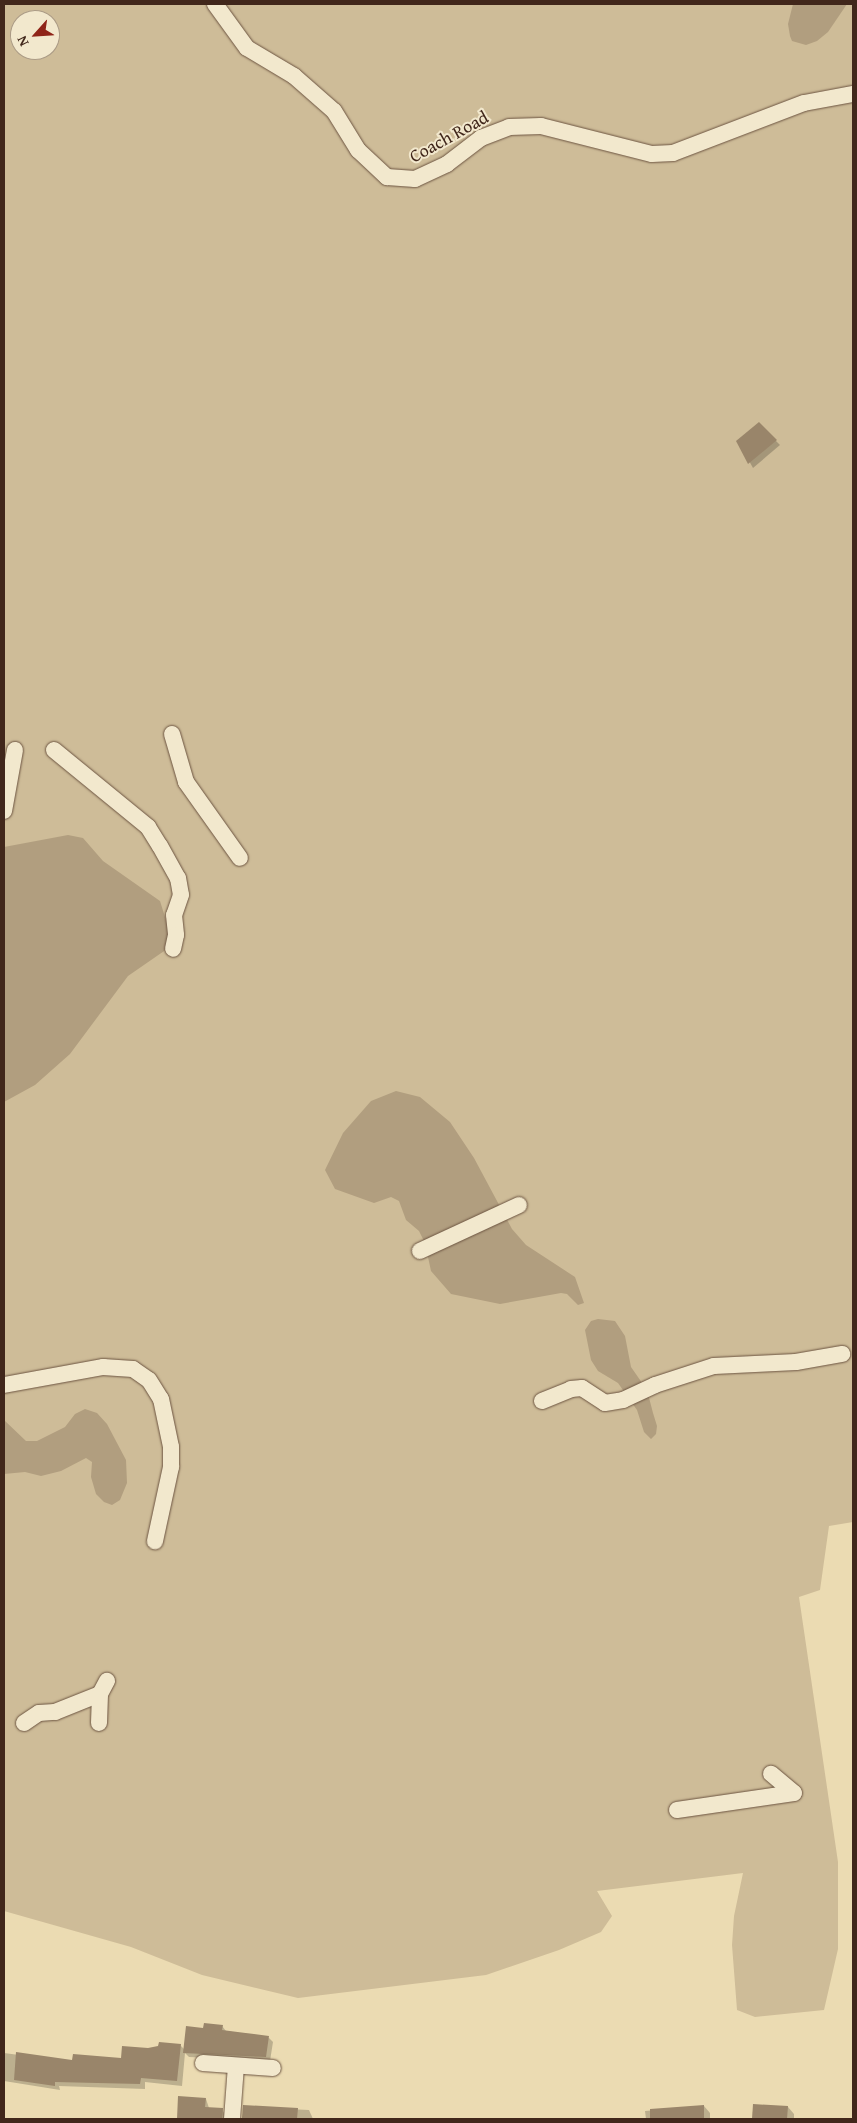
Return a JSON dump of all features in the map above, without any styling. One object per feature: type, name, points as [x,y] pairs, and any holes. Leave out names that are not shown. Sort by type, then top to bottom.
[{"type":"street","name":"Coach Road","points":[[215,4],[247,48],[294,76],[334,110],[358,150],[387,177],[415,179],[447,164],[481,138],[509,127],[541,126],[652,154],[673,153],[804,103],[853,94]]},
{"type":"street","points":[[172,734],[186,782],[240,858]]},
{"type":"street","points":[[4,811],[15,750]]},
{"type":"street","points":[[54,750],[141,821],[152,834],[178,878],[181,896],[174,915],[176,935],[174,949]]},
{"type":"street","points":[[420,1251],[519,1205]]},
{"type":"street","points":[[542,1400],[571,1388],[582,1388],[605,1402],[623,1400],[655,1385],[714,1366],[796,1362],[842,1354]]},
{"type":"street","points":[[4,1385],[103,1367],[133,1369],[149,1380],[161,1399],[171,1447],[171,1468],[155,1541]]},
{"type":"street","points":[[24,1723],[29,1716],[55,1712],[104,1687],[99,1723]]},
{"type":"street","points":[[677,1810],[794,1793],[771,1774]]},
{"type":"street","points":[[203,2063],[274,2068]]},
{"type":"street","points":[[232,2119],[236,2066]]},
{"type":"shaded area","points":[[4,4],[853,4],[853,1522],[829,1526],[820,1590],[799,1597],[838,1862],[838,1949],[824,2010],[755,2017],[737,2010],[732,1945],[734,1916],[743,1873],[597,1891],[612,1916],[601,1932],[559,1950],[486,1975],[298,1998],[202,1975],[131,1947],[4,1911]]},
{"type":"shaded area","points":[[793,4],[847,4],[828,32],[817,41],[806,45],[792,41],[790,36],[788,24]]},
{"type":"shaded area","points":[[68,835],[83,838],[103,861],[160,901],[170,933],[167,949],[128,976],[70,1054],[35,1085],[4,1102],[4,847]]},
{"type":"shaded area","points":[[396,1091],[420,1097],[450,1122],[474,1158],[512,1229],[526,1245],[575,1277],[584,1303],[578,1305],[567,1294],[561,1293],[500,1304],[451,1294],[431,1271],[425,1243],[419,1231],[406,1220],[399,1201],[391,1197],[374,1203],[335,1189],[325,1170],[343,1133],[371,1101]]},
{"type":"shaded area","points":[[598,1319],[615,1321],[625,1336],[631,1367],[647,1390],[657,1426],[656,1434],[651,1439],[644,1432],[637,1410],[618,1383],[598,1371],[591,1360],[585,1330],[591,1321]]},
{"type":"shaded area","points":[[85,1409],[97,1413],[107,1424],[126,1460],[127,1483],[120,1500],[112,1505],[104,1502],[96,1494],[91,1477],[92,1462],[86,1458],[61,1471],[41,1476],[25,1472],[4,1474],[4,1420],[26,1441],[37,1441],[65,1427],[75,1414]]},
{"type":"building","points":[[759,422],[777,440],[748,464],[736,441]]},
{"type":"building","points":[[204,2023],[223,2025],[222,2030],[269,2036],[266,2057],[183,2053],[186,2026],[203,2028]]},
{"type":"building","points":[[159,2042],[181,2044],[177,2081],[141,2078],[140,2084],[55,2082],[55,2086],[14,2080],[16,2052],[72,2060],[73,2054],[121,2058],[122,2046],[148,2048],[158,2046]]},
{"type":"building","points":[[178,2096],[206,2098],[205,2107],[223,2108],[222,2119],[177,2119]]},
{"type":"building","points":[[753,2104],[788,2106],[787,2119],[752,2119]]},
{"type":"building","points":[[243,2105],[298,2108],[297,2119],[242,2119]]},
{"type":"building","points":[[704,2105],[704,2119],[650,2119],[650,2109]]}]
